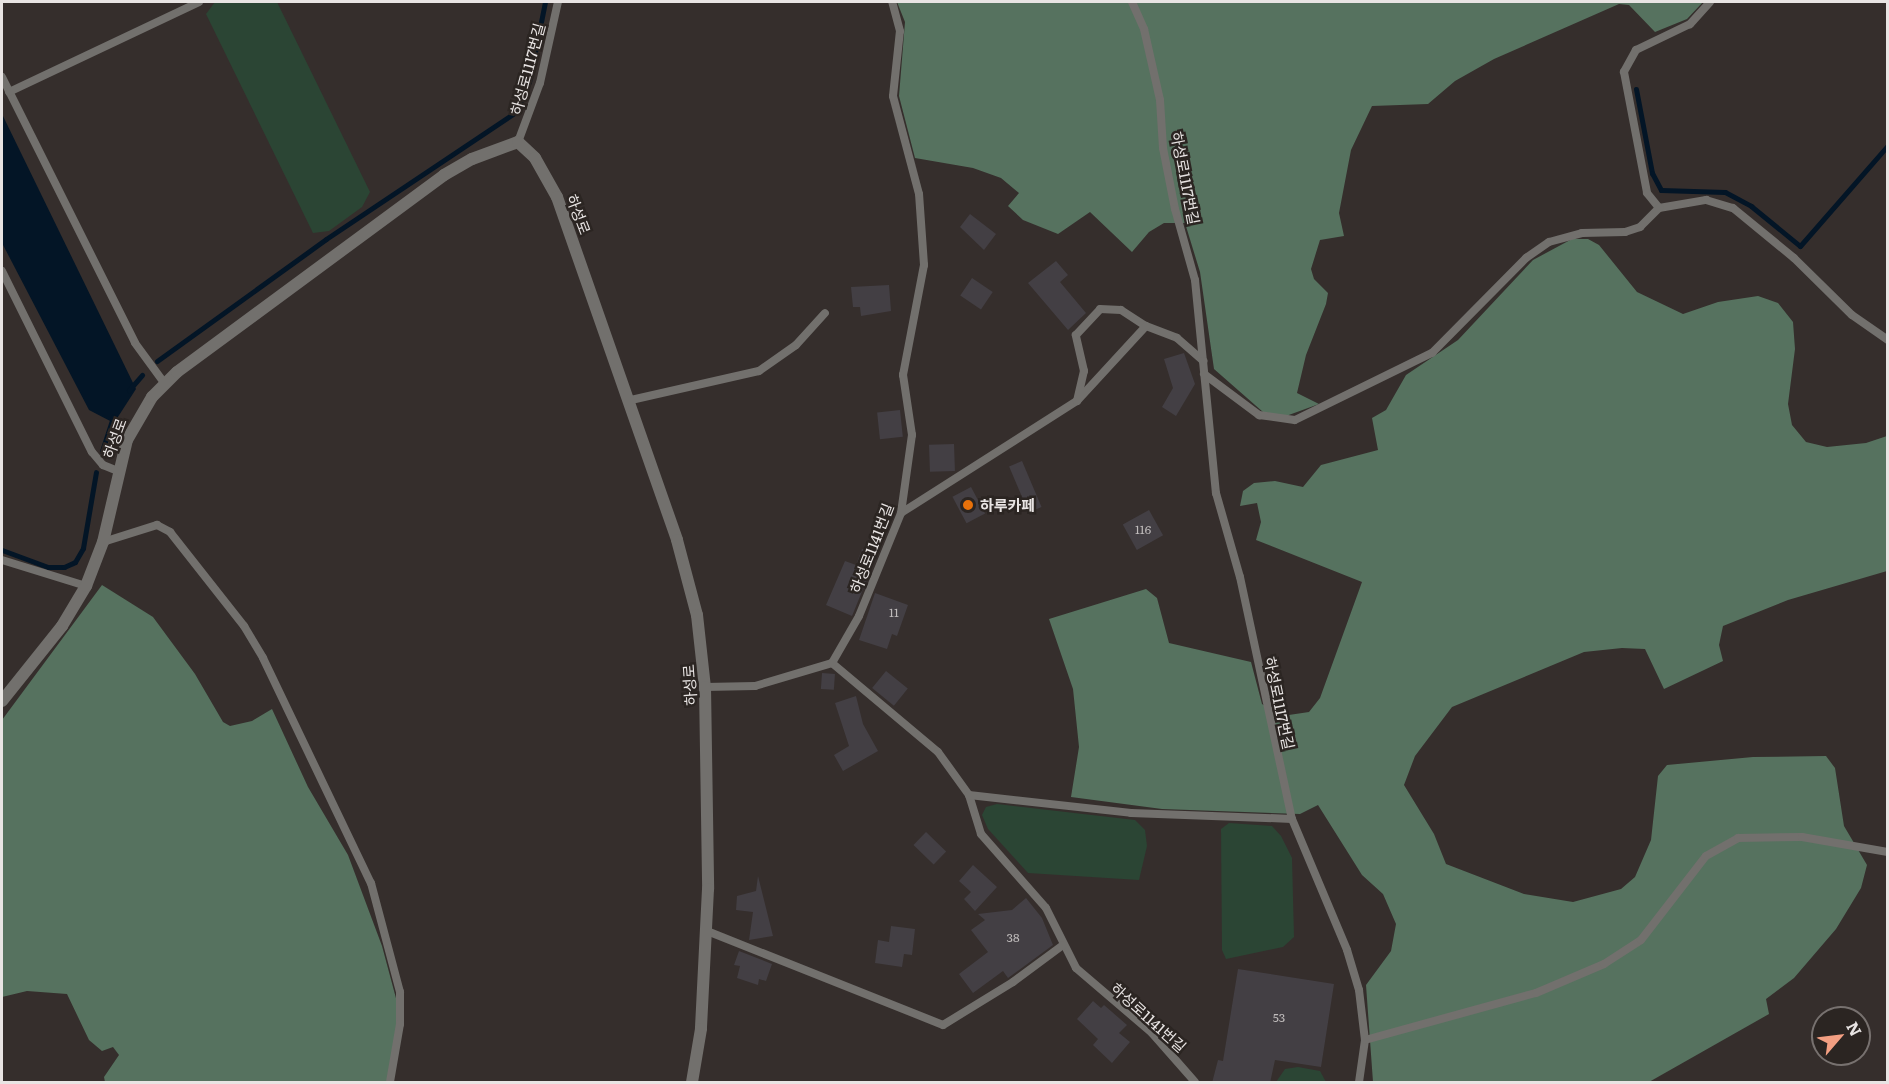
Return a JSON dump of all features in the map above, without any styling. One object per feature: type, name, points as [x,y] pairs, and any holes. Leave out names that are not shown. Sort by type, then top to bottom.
[{"type":"street","name":"하성로","points":[[2,701],[62,626],[86,586],[103,542],[118,471],[137,418],[165,384],[444,175],[472,159],[518,142],[535,158],[557,197],[631,400],[690,581],[705,687],[707,931],[701,1029],[692,1083]]},
{"type":"lane","points":[[9,92],[199,2]]},
{"type":"lane","name":"하성로1117번길","points":[[518,142],[533,110],[558,2]]},
{"type":"lane","name":"하성로1141번길","points":[[892,2],[900,31],[893,96],[923,224],[923,283],[903,375],[912,435],[901,513],[859,616],[832,663],[938,752],[969,795],[981,834],[1046,908],[1063,945],[1085,980],[1152,1033],[1195,1083]]},
{"type":"lane","name":"하성로1117번길","points":[[1132,2],[1149,47],[1175,209],[1195,280],[1215,493],[1235,554],[1292,819],[1354,970],[1365,1040],[1359,1083]]},
{"type":"lane","points":[[1659,208],[1647,193],[1624,72],[1636,50],[1690,24],[1710,2]]},
{"type":"lane","points":[[2,77],[135,343],[165,384]]},
{"type":"lane","points":[[1204,374],[1259,415],[1295,420],[1432,353],[1526,258],[1549,242],[1582,233],[1625,232],[1640,227],[1659,208],[1706,200],[1733,208],[1794,258],[1852,315],[1887,340]]},
{"type":"lane","points":[[2,272],[92,452],[104,465],[118,471]]},
{"type":"lane","points":[[1077,401],[1084,371],[1076,334],[1100,309],[1112,307],[1146,326],[1177,338],[1203,361]]},
{"type":"lane","points":[[631,400],[759,372],[796,345],[825,313]]},
{"type":"lane","points":[[901,513],[1077,401],[1146,326]]},
{"type":"lane","points":[[103,542],[157,525],[170,532],[244,626],[263,658],[371,883],[400,992],[400,1024],[390,1083]]},
{"type":"lane","points":[[2,560],[86,586]]},
{"type":"lane","points":[[705,687],[755,686],[832,663]]},
{"type":"lane","points":[[969,795],[1131,813],[1292,819]]},
{"type":"lane","points":[[1365,1040],[1536,993],[1604,964],[1641,940],[1706,856],[1738,838],[1802,837],[1887,852]]},
{"type":"lane","points":[[707,931],[943,1025],[1013,982],[1063,945]]},
{"type":"green space","points":[[215,2],[277,2],[370,192],[362,207],[329,231],[313,233],[206,14]]},
{"type":"green space","points":[[897,2],[1703,2],[1687,19],[1655,32],[1629,5],[1619,4],[1494,59],[1455,81],[1428,104],[1372,106],[1351,150],[1339,213],[1344,236],[1320,240],[1311,269],[1314,279],[1328,293],[1306,355],[1297,393],[1319,404],[1286,416],[1263,412],[1214,369],[1200,272],[1185,223],[1164,223],[1149,232],[1132,252],[1090,212],[1058,234],[1023,220],[1008,206],[1019,193],[1001,178],[973,168],[915,158],[899,96],[905,22]]},
{"type":"green space","points":[[1572,239],[1588,239],[1599,245],[1637,292],[1683,314],[1718,302],[1758,296],[1778,303],[1793,322],[1795,349],[1788,404],[1792,425],[1806,442],[1827,447],[1866,443],[1887,436],[1887,571],[1788,600],[1723,626],[1719,645],[1723,661],[1664,689],[1645,649],[1622,648],[1584,652],[1452,707],[1415,756],[1404,785],[1434,834],[1446,864],[1524,894],[1573,902],[1621,889],[1635,877],[1651,840],[1658,776],[1667,765],[1753,757],[1826,756],[1835,768],[1844,826],[1867,865],[1861,888],[1836,929],[1794,978],[1766,999],[1769,1014],[1649,1082],[1373,1082],[1366,985],[1391,951],[1396,924],[1383,894],[1362,875],[1318,805],[1300,814],[1162,809],[1071,797],[1079,747],[1073,689],[1049,619],[1146,589],[1157,598],[1169,643],[1251,662],[1262,704],[1282,716],[1309,712],[1320,698],[1362,582],[1256,540],[1261,522],[1257,503],[1240,506],[1243,491],[1254,483],[1275,481],[1303,487],[1321,465],[1378,450],[1372,418],[1386,410],[1406,375],[1458,340],[1533,260]]},
{"type":"green space","points":[[102,585],[153,617],[195,674],[223,722],[230,726],[252,721],[272,709],[308,787],[348,855],[382,946],[397,1002],[398,1026],[387,1082],[105,1082],[104,1077],[119,1055],[113,1047],[102,1051],[89,1040],[67,994],[27,991],[2,997],[2,720]]},
{"type":"green space","points":[[997,804],[1135,820],[1145,830],[1147,846],[1139,880],[1028,873],[988,829],[982,815],[986,807]]},
{"type":"green space","points":[[1229,823],[1272,826],[1281,836],[1292,858],[1294,937],[1283,947],[1226,959],[1222,950],[1221,829]]},
{"type":"green space","points":[[1298,1067],[1320,1071],[1326,1082],[1276,1082],[1285,1069]]},
{"type":"water","points":[[2,114],[136,389],[114,423],[89,410],[2,243]]},
{"type":"building","points":[[970,214],[996,234],[984,250],[960,227]]},
{"type":"building","points":[[1056,261],[1068,275],[1060,282],[1086,313],[1068,330],[1028,283]]},
{"type":"building","points":[[972,278],[993,292],[981,309],[960,295]]},
{"type":"building","points":[[889,285],[891,311],[861,316],[860,307],[853,307],[851,287]]},
{"type":"building","points":[[1184,353],[1195,384],[1176,416],[1162,407],[1173,388],[1164,359]]},
{"type":"building","points":[[900,410],[903,437],[880,439],[877,412]]},
{"type":"building","points":[[954,444],[955,471],[930,472],[929,445]]},
{"type":"building","points":[[1022,461],[1042,507],[1029,512],[1009,466]]},
{"type":"building","name":"하루카페","points":[[971,487],[985,513],[967,523],[952,497]]},
{"type":"building","points":[[1149,510],[1163,535],[1137,550],[1123,525]]},
{"type":"building","points":[[862,549],[877,555],[852,616],[826,605],[845,561],[856,565]]},
{"type":"building","points":[[875,593],[908,605],[897,636],[892,634],[887,649],[859,640]]},
{"type":"building","points":[[886,671],[908,689],[894,706],[872,688]]},
{"type":"building","points":[[822,673],[835,674],[834,690],[821,689]]},
{"type":"building","points":[[856,696],[863,724],[878,751],[843,771],[834,755],[849,746],[835,703]]},
{"type":"building","points":[[926,832],[946,851],[934,864],[913,845]]},
{"type":"building","points":[[973,865],[997,887],[975,911],[964,899],[971,892],[959,881]]},
{"type":"building","points":[[758,876],[773,936],[749,940],[753,912],[736,910],[737,896],[756,891]]},
{"type":"building","points":[[1026,898],[1042,918],[1053,945],[1008,978],[1003,971],[973,993],[959,974],[988,952],[971,930],[985,920],[978,914],[1012,910]]},
{"type":"building","points":[[891,926],[915,929],[912,955],[904,954],[902,967],[875,963],[878,940],[889,942]]},
{"type":"building","points":[[739,951],[772,964],[766,981],[759,979],[758,985],[737,978],[740,966],[734,965]]},
{"type":"building","points":[[1238,969],[1334,984],[1321,1067],[1275,1060],[1270,1083],[1212,1083],[1218,1060],[1223,1061]]},
{"type":"building","points":[[1093,1001],[1101,1008],[1104,1005],[1127,1025],[1119,1033],[1130,1042],[1112,1063],[1093,1045],[1098,1039],[1077,1019]]},
{"type":"waterway","points":[[157,361],[326,239],[516,112],[529,82],[545,2]]},
{"type":"waterway","points":[[1636,89],[1652,173],[1661,190],[1725,192],[1751,206],[1800,246],[1888,145]]},
{"type":"waterway","points":[[129,390],[142,375]]},
{"type":"waterway","points":[[102,451],[113,417]]},
{"type":"waterway","points":[[2,550],[48,567],[64,567],[75,562],[83,548],[96,472]]},
{"type":"place","name":"하루카페","points":[[968,505]]}]
